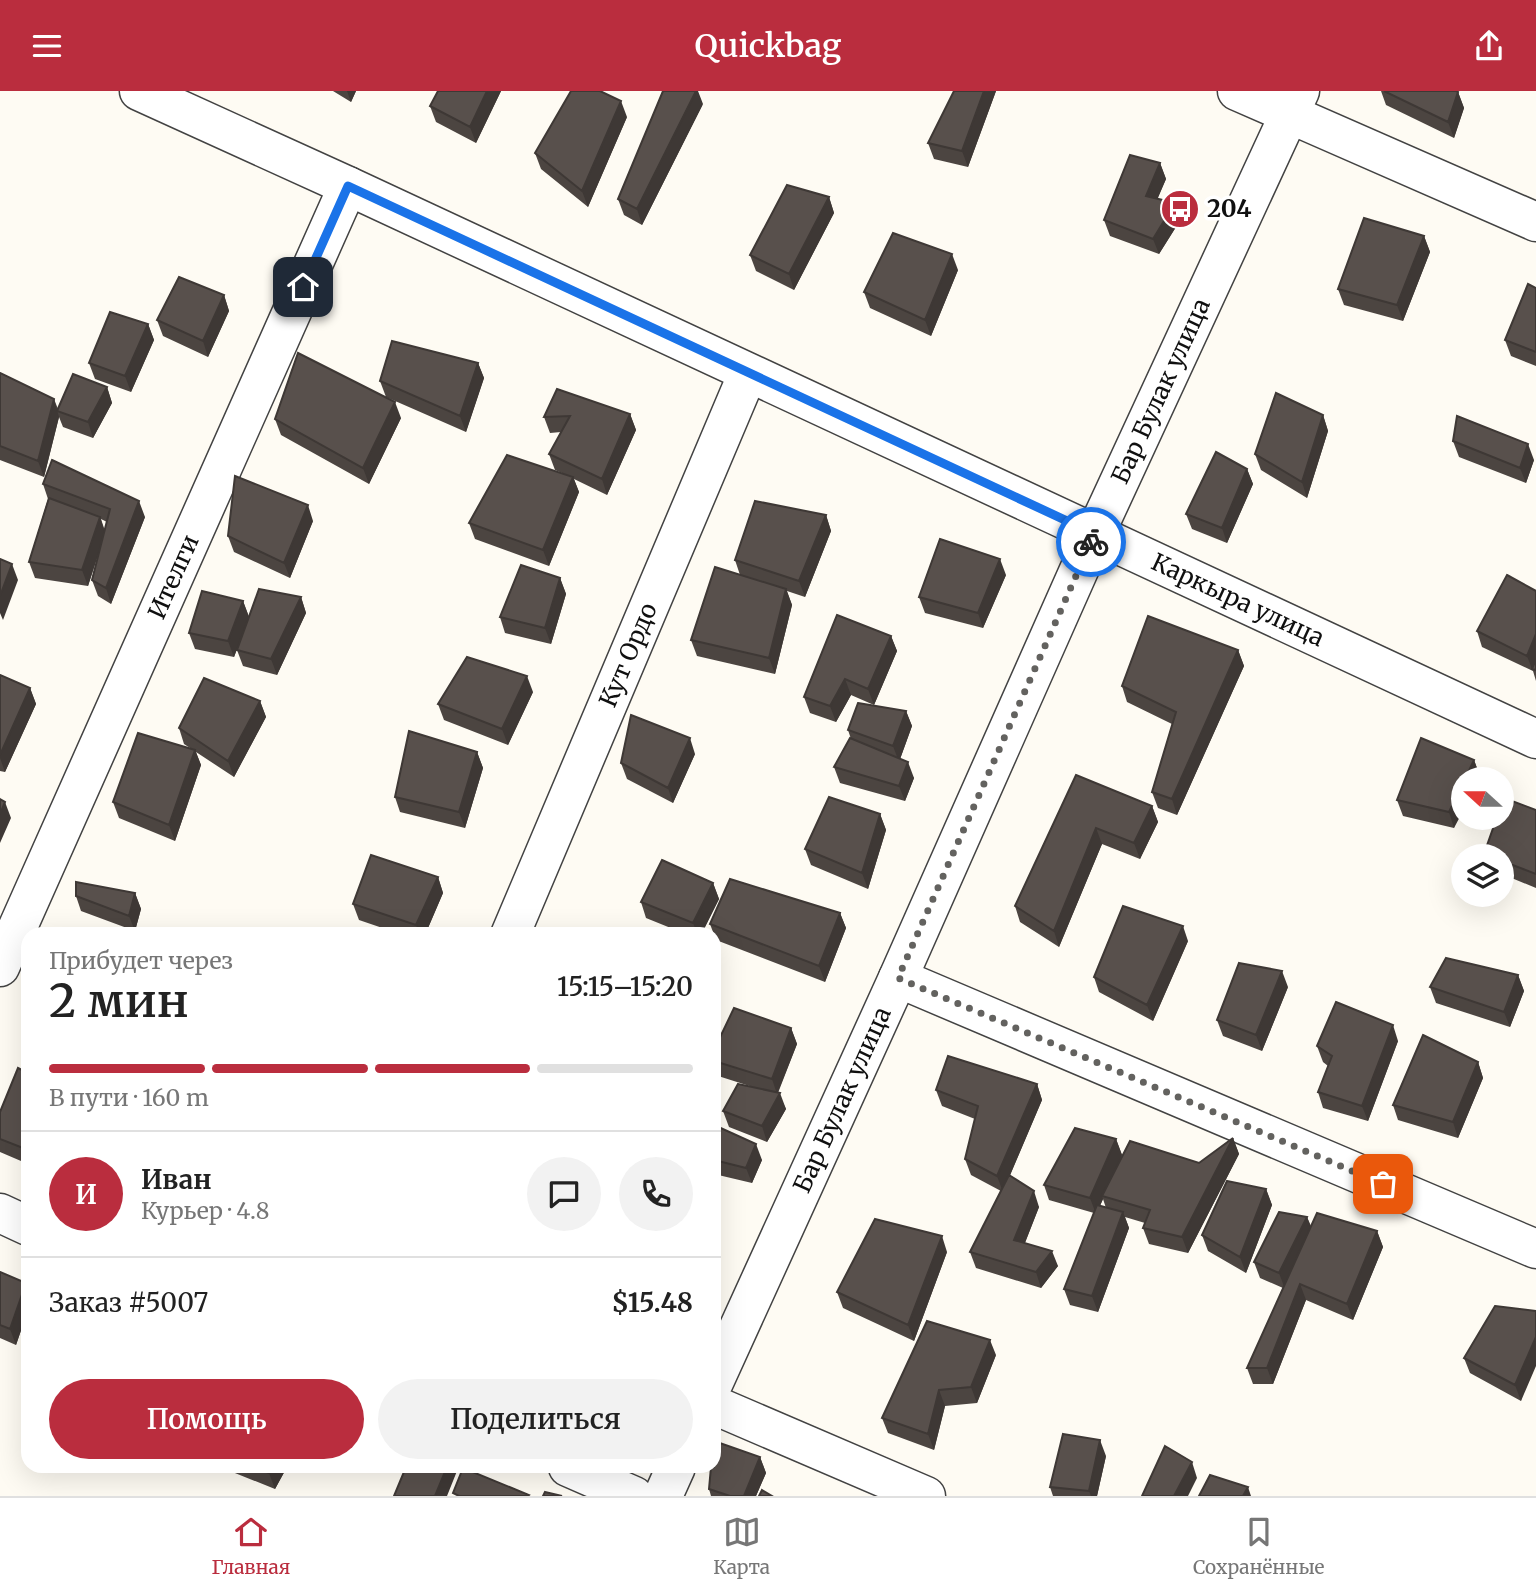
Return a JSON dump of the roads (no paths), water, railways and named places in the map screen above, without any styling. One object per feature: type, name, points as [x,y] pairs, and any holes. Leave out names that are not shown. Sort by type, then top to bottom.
[{"type":"street","name":"Каркыра улица","points":[[139,91],[1536,739]]},
{"type":"street","points":[[1237,91],[1295,102],[1536,222]]},
{"type":"street","name":"Бар Булак улица","points":[[721,1368],[1095,534],[1295,102]]},
{"type":"street","name":"Ителги","points":[[0,967],[348,186]]},
{"type":"street","name":"Кут Ордо","points":[[513,927],[748,373]]},
{"type":"street","points":[[898,978],[1536,1249]]},
{"type":"street","points":[[0,1213],[21,1223]]},
{"type":"street","points":[[721,1408],[926,1496]]},
{"type":"street","points":[[582,1473],[634,1496]]},
{"type":"street","points":[[663,1496],[673,1473]]},
{"type":"place","name":"204","points":[[1180,209]]}]
